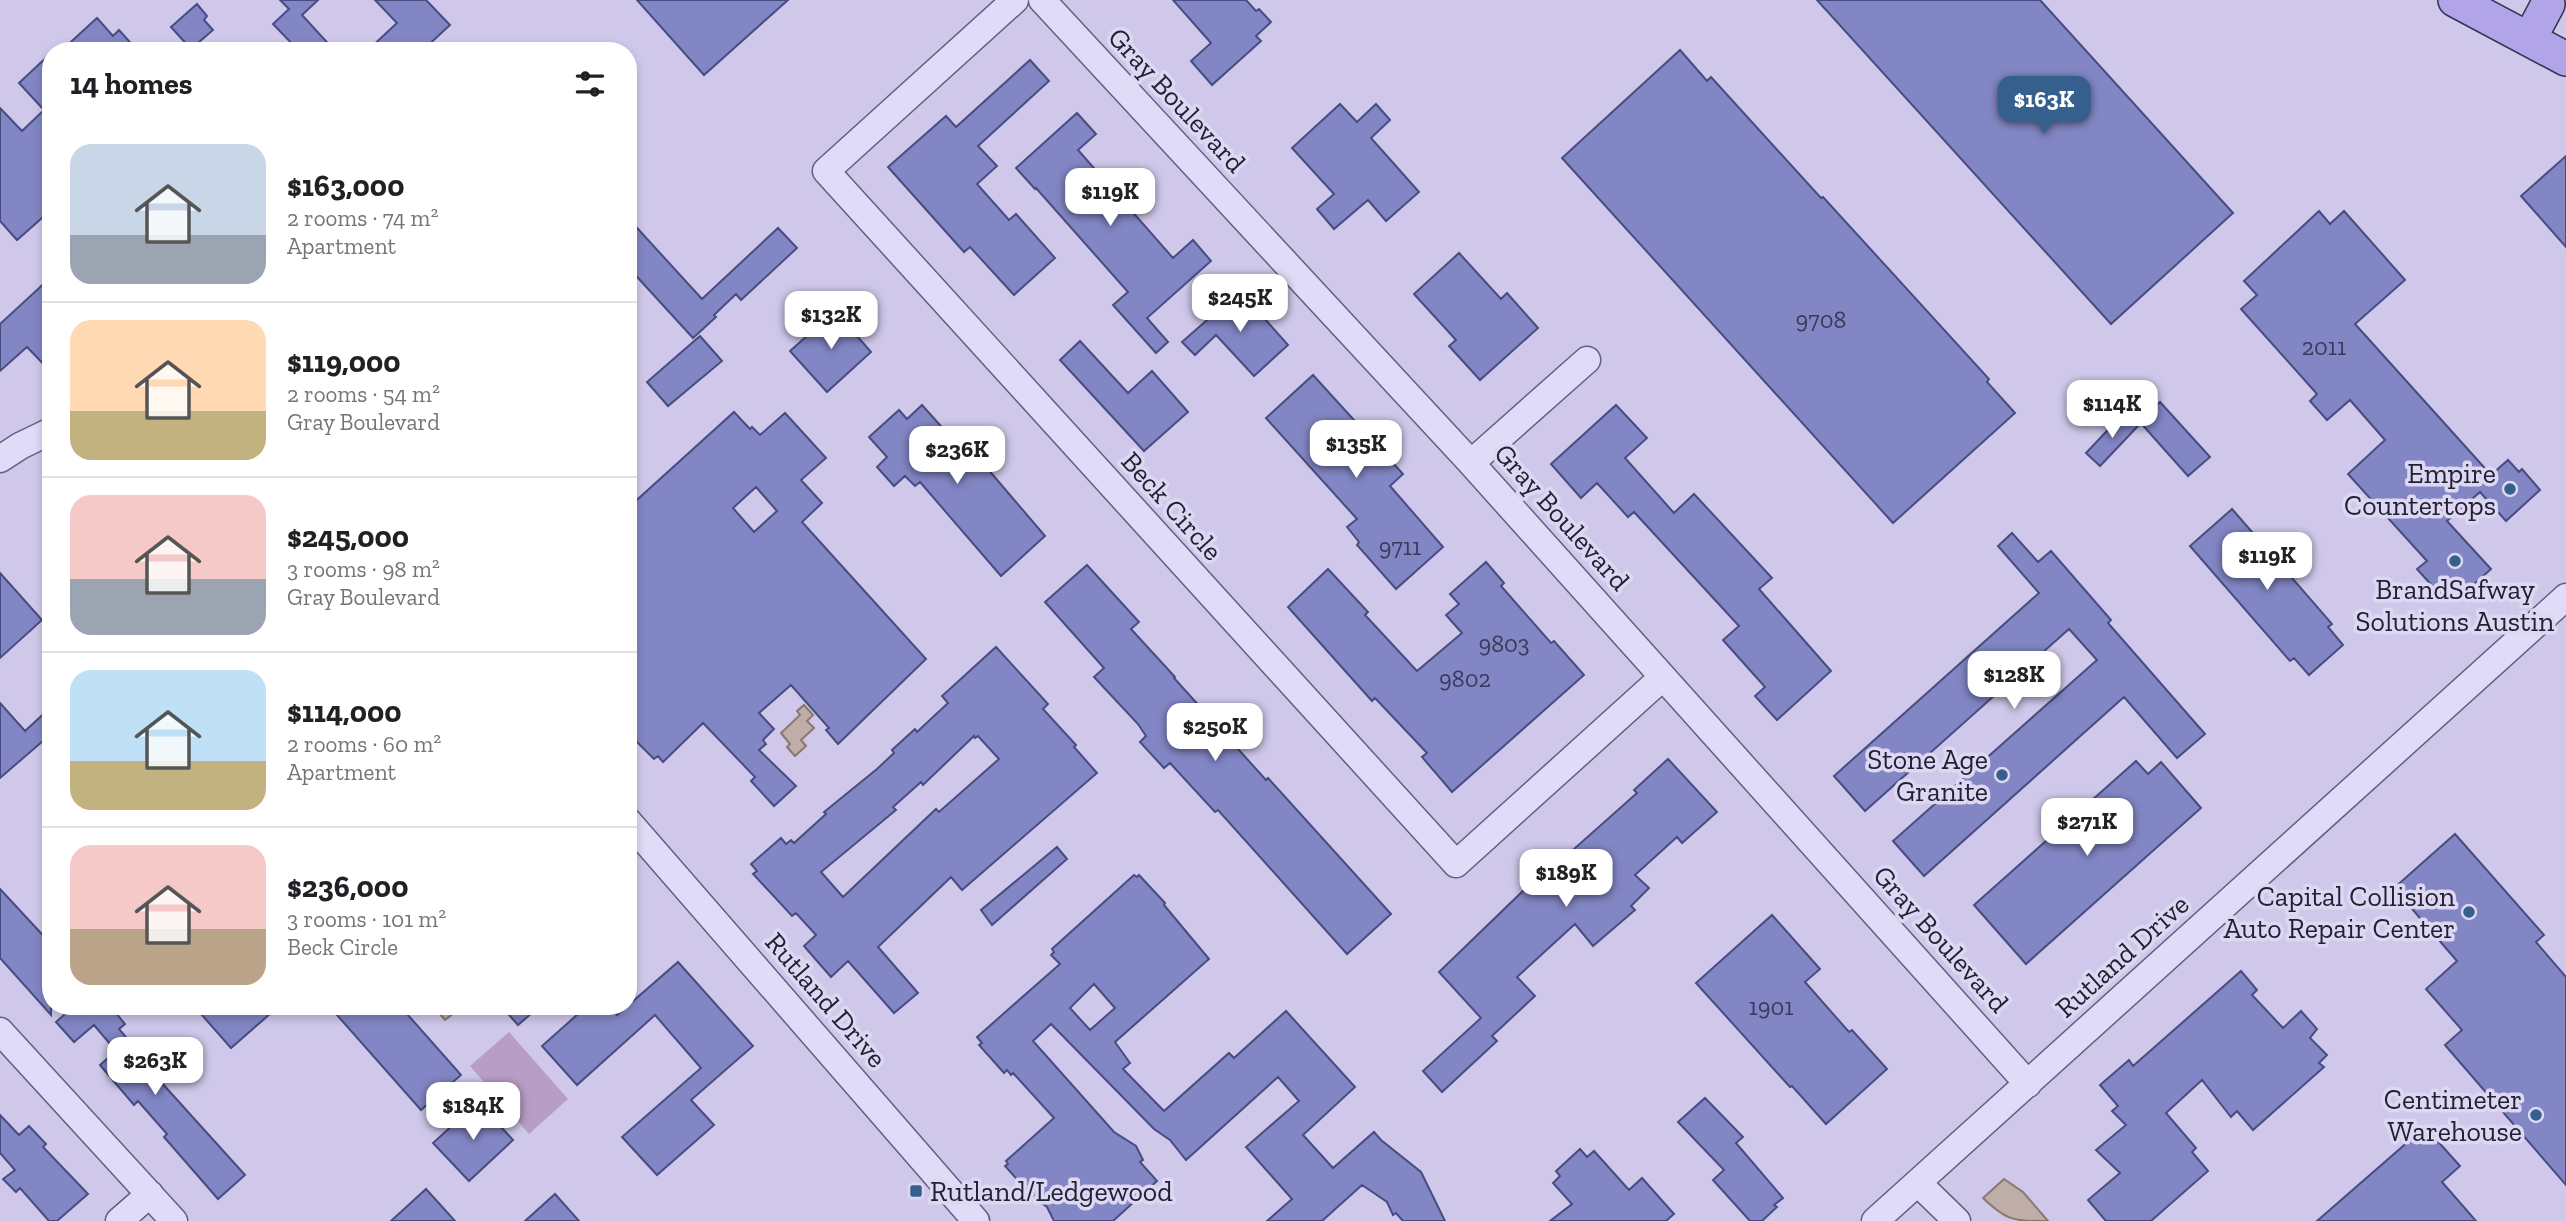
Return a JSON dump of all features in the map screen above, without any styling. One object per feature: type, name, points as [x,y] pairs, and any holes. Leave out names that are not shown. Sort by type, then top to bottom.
[{"type":"main road","points":[[2455,0],[2566,59]]},
{"type":"main road","points":[[2530,38],[2551,6]]},
{"type":"street","name":"Beck Circle","points":[[1015,0],[825,172],[1456,864],[1663,677]]},
{"type":"street","name":"Gray Boulevard","points":[[1042,0],[1471,463],[2028,1084]]},
{"type":"street","points":[[1471,463],[1587,360]]},
{"type":"street","points":[[0,459],[42,435]]},
{"type":"street","name":"Rutland Drive","points":[[1875,1221],[2566,597]]},
{"type":"street","name":"Rutland Drive","points":[[637,831],[976,1221]]},
{"type":"street","points":[[0,1031],[174,1221]]},
{"type":"street","points":[[1918,1183],[1957,1221]]},
{"type":"street","points":[[119,1221],[150,1194]]},
{"type":"shaded area","points":[[804,705],[813,715],[807,721],[814,728],[801,740],[806,746],[795,756],[787,747],[790,744],[781,733],[800,715],[797,711]]},
{"type":"shaded area","points":[[509,1032],[568,1099],[529,1134],[470,1066]]},
{"type":"shaded area","points":[[2004,1179],[2023,1192],[2048,1221],[2011,1218],[1983,1198]]},
{"type":"building","points":[[280,0],[318,0],[302,15],[327,42],[290,42],[273,24],[289,9]]},
{"type":"building","points":[[375,0],[426,0],[450,25],[432,42],[377,42],[397,23]]},
{"type":"building","points":[[637,0],[788,0],[704,75]]},
{"type":"building","points":[[1173,0],[1246,0],[1271,22],[1256,36],[1261,41],[1212,85],[1191,61],[1211,43]]},
{"type":"building","points":[[1817,0],[2040,0],[2233,213],[2111,324]]},
{"type":"building","points":[[197,4],[207,16],[204,20],[213,30],[199,42],[185,42],[171,27]]},
{"type":"building","points":[[97,18],[113,36],[119,30],[130,42],[71,42]]},
{"type":"building","points":[[1680,50],[1707,81],[1711,77],[1821,198],[1823,197],[1989,379],[1987,382],[2015,413],[1893,523],[1562,158]]},
{"type":"building","points":[[1030,60],[1049,81],[978,146],[997,166],[977,184],[1009,220],[1016,214],[1055,258],[1014,295],[970,247],[964,252],[888,167],[946,116],[956,127]]},
{"type":"building","points":[[42,61],[42,108],[19,83]]},
{"type":"building","points":[[1340,104],[1357,122],[1376,104],[1390,120],[1371,138],[1419,192],[1386,221],[1368,200],[1334,229],[1317,209],[1334,194],[1292,148]]},
{"type":"building","points":[[0,108],[22,131],[42,112],[42,218],[17,240],[0,221]]},
{"type":"building","points":[[1077,113],[1096,134],[1078,150],[1173,258],[1193,240],[1211,261],[1147,318],[1168,342],[1156,353],[1113,305],[1128,292],[1016,168]]},
{"type":"building","points":[[2566,156],[2566,247],[2521,196]]},
{"type":"building","points":[[2319,211],[2330,224],[2344,211],[2405,280],[2355,324],[2491,475],[2508,460],[2519,472],[2522,469],[2540,490],[2506,521],[2480,492],[2447,521],[2491,569],[2459,598],[2452,591],[2444,599],[2417,569],[2427,561],[2348,474],[2385,440],[2350,400],[2327,420],[2310,401],[2317,394],[2241,309],[2257,295],[2244,281]]},
{"type":"building","points":[[637,228],[702,299],[778,228],[797,248],[741,300],[736,294],[693,338],[637,277]]},
{"type":"building","points":[[1459,253],[1501,299],[1507,293],[1538,328],[1480,380],[1449,346],[1456,340],[1414,294]]},
{"type":"building","points":[[42,285],[42,363],[27,347],[0,371],[0,324]]},
{"type":"building","points":[[1240,291],[1288,345],[1254,376],[1216,335],[1195,355],[1182,342]]},
{"type":"building","points":[[835,311],[871,352],[827,392],[790,351]]},
{"type":"building","points":[[700,336],[722,361],[668,406],[647,382]]},
{"type":"building","points":[[1080,341],[1128,393],[1152,371],[1188,412],[1144,451],[1060,360]]},
{"type":"building","points":[[1313,375],[1403,474],[1390,486],[1443,547],[1396,589],[1357,545],[1359,542],[1347,527],[1357,519],[1266,418]]},
{"type":"building","points":[[2160,402],[2210,457],[2188,476],[2139,421]]},
{"type":"building","points":[[922,405],[964,452],[969,447],[1045,536],[1001,576],[920,482],[915,486],[905,476],[894,486],[877,467],[887,457],[869,437],[899,410],[907,419]]},
{"type":"building","points":[[1616,405],[1647,438],[1625,458],[1674,513],[1694,494],[1772,578],[1759,589],[1831,671],[1777,720],[1755,696],[1765,687],[1723,640],[1739,626],[1634,512],[1628,517],[1597,483],[1581,498],[1551,464]]},
{"type":"building","points":[[734,412],[750,429],[752,427],[760,435],[785,413],[826,458],[801,480],[822,503],[802,522],[926,659],[838,744],[826,730],[829,728],[791,685],[759,713],[774,729],[763,740],[766,744],[759,750],[796,786],[774,806],[751,781],[755,777],[703,723],[663,762],[658,756],[654,759],[637,742],[637,500]],"holes":[[[756,487],[777,511],[754,532],[733,508]]]},
{"type":"building","points":[[2124,413],[2138,426],[2100,466],[2086,453]]},
{"type":"building","points":[[2232,509],[2332,624],[2328,627],[2343,645],[2309,675],[2294,658],[2290,661],[2190,546]]},
{"type":"building","points":[[2012,533],[2038,562],[2051,551],[2111,620],[2108,623],[2205,734],[2177,758],[2124,697],[1924,876],[1893,841],[2097,660],[2069,629],[1865,811],[1834,776],[2039,593],[1998,546]]},
{"type":"building","points":[[1486,562],[1504,583],[1501,586],[1551,643],[1554,641],[1584,675],[1452,792],[1422,757],[1427,753],[1375,698],[1372,701],[1288,607],[1328,569],[1368,612],[1365,615],[1417,671],[1462,633],[1446,615],[1459,604],[1450,594]]},
{"type":"building","points":[[1087,565],[1139,622],[1131,629],[1391,914],[1347,954],[1218,810],[1215,812],[1170,763],[1164,768],[1140,742],[1146,736],[1138,724],[1094,677],[1104,668],[1045,602]]},
{"type":"building","points":[[0,573],[42,620],[0,658]]},
{"type":"building","points":[[996,647],[1048,704],[1043,709],[1097,773],[962,890],[951,877],[878,947],[918,993],[894,1013],[848,961],[831,977],[804,946],[816,935],[796,913],[792,916],[753,874],[757,871],[751,864],[781,838],[786,844],[791,840],[794,843],[826,814],[824,812],[894,753],[892,750],[915,729],[917,732],[948,703],[942,696]],"holes":[[[974,736],[978,736],[999,759],[939,812],[936,809],[843,897],[821,872],[896,810],[893,807],[921,782],[923,785]]]},
{"type":"building","points":[[0,703],[25,731],[42,715],[42,742],[0,778]]},
{"type":"building","points":[[1668,759],[1717,812],[1682,843],[1677,837],[1635,875],[1649,888],[1631,906],[1635,910],[1593,946],[1575,924],[1517,977],[1535,996],[1492,1036],[1497,1041],[1442,1092],[1423,1071],[1481,1018],[1439,972],[1526,888],[1528,890],[1637,793],[1634,790]]},
{"type":"building","points":[[2136,761],[2148,774],[2161,762],[2201,808],[2026,964],[1974,905]]},
{"type":"building","points":[[2455,834],[2544,935],[2536,942],[2566,977],[2566,1185],[2445,1045],[2462,1030],[2426,989],[2457,961],[2394,888]]},
{"type":"building","points":[[1057,847],[1067,859],[992,925],[981,910]]},
{"type":"building","points":[[1134,875],[1139,875],[1209,959],[1115,1042],[1130,1063],[1123,1069],[1164,1111],[1229,1053],[1234,1058],[1286,1011],[1355,1087],[1303,1135],[1333,1168],[1374,1132],[1421,1172],[1445,1221],[1403,1221],[1396,1213],[1393,1215],[1387,1202],[1362,1185],[1322,1221],[1267,1221],[1292,1199],[1246,1147],[1299,1101],[1278,1077],[1186,1160],[1170,1140],[1154,1129],[1051,1024],[1033,1041],[1114,1132],[1136,1146],[1143,1160],[1140,1162],[1157,1181],[1113,1221],[1054,1221],[1047,1207],[1031,1195],[1005,1166],[1008,1164],[1006,1161],[1054,1118],[1013,1073],[1011,1075],[1007,1070],[1004,1073],[979,1045],[982,1043],[977,1037],[1060,964],[1051,955],[1054,952],[1052,949]],"holes":[[[1094,984],[1115,1008],[1090,1030],[1070,1008]]]},
{"type":"building","points":[[0,889],[42,934],[42,1005],[0,958]]},
{"type":"building","points":[[1772,915],[1820,969],[1805,982],[1849,1032],[1852,1030],[1887,1069],[1826,1124],[1696,983]]},
{"type":"building","points":[[678,962],[753,1046],[691,1100],[714,1125],[657,1175],[622,1137],[701,1068],[655,1015],[577,1085],[542,1046],[577,1015],[637,1015],[637,998]]},
{"type":"building","points":[[2241,971],[2257,990],[2252,995],[2283,1028],[2301,1011],[2317,1029],[2310,1038],[2327,1055],[2319,1063],[2324,1067],[2253,1130],[2237,1111],[2231,1117],[2202,1080],[2166,1113],[2196,1148],[2192,1152],[2208,1171],[2151,1221],[2106,1221],[2088,1200],[2120,1173],[2096,1150],[2126,1125],[2112,1111],[2118,1106],[2100,1085],[2129,1060],[2133,1066]]},
{"type":"building","points":[[64,1015],[118,1015],[125,1024],[119,1029],[140,1054],[145,1049],[168,1076],[161,1082],[245,1175],[218,1199],[164,1137],[167,1134],[138,1101],[134,1105],[100,1065],[116,1051],[94,1025],[74,1042],[56,1022]]},
{"type":"building","points":[[202,1015],[269,1015],[231,1048]]},
{"type":"building","points":[[337,1015],[408,1015],[461,1075],[421,1110]]},
{"type":"building","points":[[509,1015],[530,1015],[518,1025]]},
{"type":"building","points":[[1705,1098],[1743,1137],[1736,1143],[1783,1198],[1762,1221],[1750,1221],[1713,1180],[1724,1170],[1678,1122]]},
{"type":"building","points":[[478,1102],[513,1140],[469,1181],[433,1143]]},
{"type":"building","points":[[0,1115],[19,1135],[29,1126],[46,1144],[43,1147],[88,1194],[57,1221],[49,1221],[20,1188],[16,1192],[3,1179],[15,1170],[0,1153]]},
{"type":"building","points":[[2425,1127],[2460,1166],[2442,1182],[2476,1221],[2317,1221]]},
{"type":"building","points":[[1580,1149],[1587,1157],[1594,1151],[1629,1190],[1642,1178],[1674,1214],[1666,1221],[1550,1221],[1572,1204],[1553,1183],[1560,1176],[1556,1171]]},
{"type":"building","points":[[426,1189],[455,1221],[391,1221]]},
{"type":"building","points":[[555,1194],[579,1221],[525,1221]]},
{"type":"place","name":"Empire Countertops","points":[[2510,489]]},
{"type":"place","name":"BrandSafway Solutions Austin","points":[[2455,561]]},
{"type":"place","name":"Stone Age Granite","points":[[2002,775]]},
{"type":"place","name":"Capital Collision Auto Repair Center","points":[[2469,912]]},
{"type":"place","name":"Centimeter Warehouse","points":[[2536,1115]]},
{"type":"place","name":"Rutland/Ledgewood","points":[[916,1191]]}]
